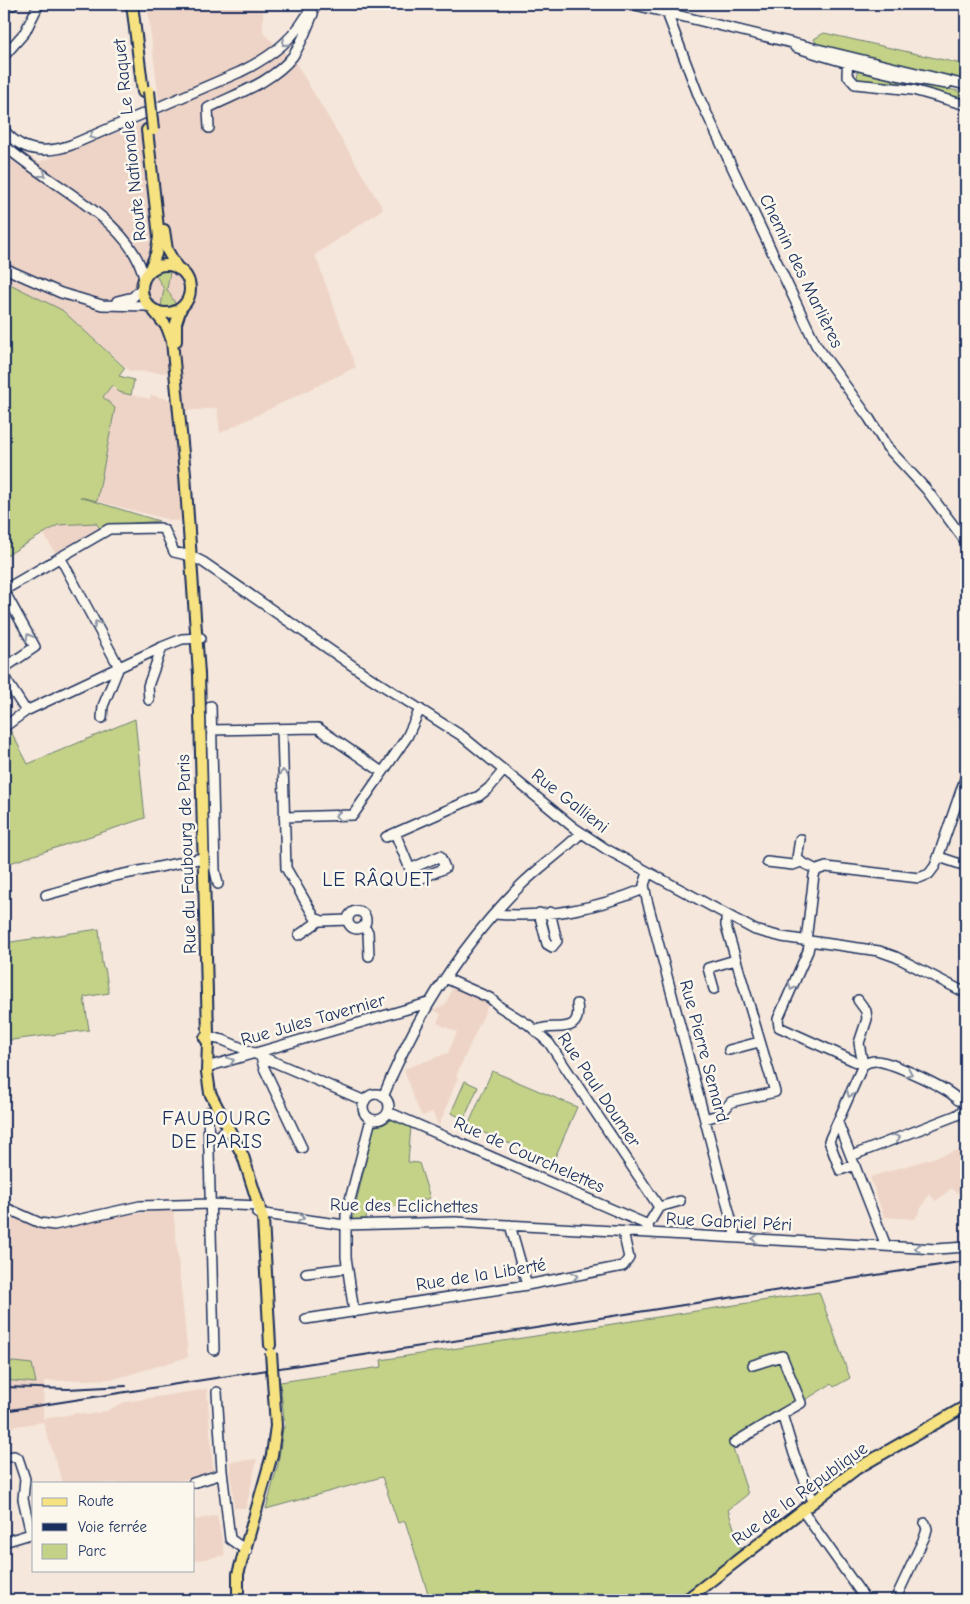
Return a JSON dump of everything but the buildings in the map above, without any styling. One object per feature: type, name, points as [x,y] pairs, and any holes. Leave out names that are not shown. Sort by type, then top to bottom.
[{"type":"main road","name":"Route Nationale Le Raquet","points":[[132,4],[146,92]]},
{"type":"main road","name":"Route Nationale Le Raquet","points":[[139,4],[159,236],[156,254],[145,279]]},
{"type":"main road","name":"Route Nationale Le Raquet","points":[[150,130],[166,247],[178,269]]},
{"type":"main road","points":[[181,308],[168,313],[151,308],[144,299],[145,279],[163,266],[178,269],[186,277],[190,287],[188,298],[181,308],[176,323],[175,336],[189,458],[195,557]]},
{"type":"main road","name":"Rue du Faubourg de Paris","points":[[151,308],[166,327],[172,342],[189,530],[195,557],[210,1038],[207,1067],[212,1097],[243,1156],[259,1210],[273,1381],[276,1426],[272,1455],[247,1548]]},
{"type":"main road","name":"Rue de la République","points":[[686,1600],[863,1465],[966,1406]]},
{"type":"main road","points":[[238,1600],[238,1574],[247,1548]]},
{"type":"main road","points":[[242,1600],[242,1578],[247,1548]]},
{"type":"street","points":[[4,56],[25,32],[39,4]]},
{"type":"street","points":[[4,130],[15,141],[32,149],[51,151],[71,145],[260,62],[276,52],[292,36],[313,4]]},
{"type":"street","points":[[209,128],[208,108],[269,76],[289,60],[299,45],[318,4]]},
{"type":"street","points":[[631,4],[848,59],[966,86]]},
{"type":"street","name":"Chemin des Marlières","points":[[667,13],[699,97],[816,345],[869,418],[887,447],[932,496],[966,542]]},
{"type":"street","points":[[848,59],[847,75],[855,84],[918,90],[966,105]]},
{"type":"street","points":[[4,145],[109,222],[120,234],[138,263],[145,279],[136,295],[127,299],[86,301]]},
{"type":"street","points":[[4,268],[56,291],[86,301],[106,306],[151,308]]},
{"type":"street","name":"Rue Gallieni","points":[[60,557],[107,530],[118,528],[160,528],[165,532],[174,552],[195,557],[462,736],[581,833],[648,873],[726,916],[762,932],[808,941],[870,948],[886,953],[966,994]]},
{"type":"street","points":[[4,668],[35,647],[4,591],[60,557],[119,667]]},
{"type":"street","points":[[4,727],[26,711],[162,647],[182,639],[198,638]]},
{"type":"street","points":[[149,700],[148,686],[162,647]]},
{"type":"street","points":[[102,718],[103,706],[119,667]]},
{"type":"street","points":[[4,677],[18,695],[26,711]]},
{"type":"street","name":"Rue du Faubourg de Paris","points":[[211,706],[215,870],[218,884]]},
{"type":"street","points":[[284,817],[352,815],[407,737],[420,709]]},
{"type":"street","points":[[282,729],[287,872],[313,916],[319,920],[348,920]]},
{"type":"street","points":[[212,730],[319,729],[382,772]]},
{"type":"street","points":[[386,837],[479,796],[489,788],[504,770]]},
{"type":"street","points":[[858,1000],[866,1011],[867,1019],[859,1043],[863,1065],[829,1141],[840,1170],[853,1160],[964,1111],[958,1106],[962,1099],[950,1091],[886,1063],[874,1061],[863,1065],[780,1029],[778,1025],[808,941],[814,875],[817,870],[826,867],[919,878],[929,874],[939,857],[964,794],[966,776]]},
{"type":"street","points":[[394,833],[410,869]]},
{"type":"street","points":[[383,1096],[403,1050],[428,1003],[445,978],[494,914],[530,878],[581,833]]},
{"type":"street","points":[[800,839],[797,858],[817,870]]},
{"type":"street","points":[[939,857],[966,866]]},
{"type":"street","points":[[46,895],[115,876],[204,858]]},
{"type":"street","points":[[767,862],[793,865],[801,862]]},
{"type":"street","name":"Rue Pierre Semard","points":[[648,873],[644,889],[736,1238]]},
{"type":"street","points":[[494,914],[539,913],[600,906],[644,889]]},
{"type":"street","points":[[348,920],[351,913],[361,911],[367,918],[364,926]]},
{"type":"street","points":[[539,913],[546,944],[552,947],[557,941],[550,912]]},
{"type":"street","points":[[705,1119],[721,1114],[731,1102],[775,1092],[735,960],[726,926],[726,916]]},
{"type":"street","points":[[299,935],[319,920]]},
{"type":"street","points":[[348,920],[354,928],[364,926]]},
{"type":"street","points":[[364,926],[368,932],[369,956]]},
{"type":"street","points":[[714,989],[708,968],[735,960]]},
{"type":"street","name":"Rue Paul Doumer","points":[[445,978],[490,998],[536,1031],[552,1048],[659,1207]]},
{"type":"street","name":"Rue Jules Tavernier","points":[[207,1067],[258,1055],[428,1003]]},
{"type":"street","points":[[536,1031],[541,1028],[563,1028],[571,1024],[577,1015],[577,1004]]},
{"type":"street","points":[[210,1038],[221,1039],[365,1101]]},
{"type":"street","points":[[729,1050],[759,1042]]},
{"type":"street","points":[[258,1055],[302,1148]]},
{"type":"street","points":[[373,1095],[383,1096],[388,1103],[388,1112],[381,1119],[371,1118],[364,1111],[365,1101],[373,1095]]},
{"type":"street","points":[[208,1112],[214,1350]]},
{"type":"street","name":"Rue de Courchelettes","points":[[388,1112],[649,1229]]},
{"type":"street","points":[[354,1312],[347,1268],[347,1211],[371,1118]]},
{"type":"street","points":[[838,1123],[886,1246]]},
{"type":"street","points":[[209,1141],[229,1130]]},
{"type":"street","points":[[649,1229],[659,1207],[680,1201]]},
{"type":"street","name":"Rue des Eclichettes","points":[[4,1207],[40,1223],[54,1224],[140,1206],[211,1204],[346,1225],[448,1222],[491,1224]]},
{"type":"street","name":"Rue Gabriel Péri","points":[[491,1224],[623,1232],[649,1229],[736,1238],[936,1249],[966,1247]]},
{"type":"street","points":[[510,1225],[528,1285]]},
{"type":"street","name":"Rue de la Liberté","points":[[306,1319],[528,1285],[625,1265],[629,1258],[623,1232]]},
{"type":"street","points":[[306,1273],[347,1268]]},
{"type":"street","points":[[734,1443],[801,1403],[782,1356],[753,1365]]},
{"type":"street","points":[[217,1392],[222,1474],[230,1539],[247,1548]]},
{"type":"street","points":[[782,1414],[794,1454],[813,1502]]},
{"type":"street","points":[[4,1458],[14,1456],[19,1460],[25,1479],[22,1499],[32,1534],[4,1542]]},
{"type":"street","points":[[195,1482],[222,1474]]},
{"type":"street","points":[[802,1510],[866,1600]]},
{"type":"street","points":[[895,1600],[926,1536],[927,1529],[925,1523]]},
{"type":"shaded area","points":[[147,4],[263,4],[263,33],[297,65],[383,209],[315,255],[356,367],[220,433],[217,408],[173,412],[182,520],[174,521],[97,501],[115,408],[103,398],[112,385],[119,392],[150,399],[151,395],[172,400],[170,373],[130,371],[62,310],[4,281],[4,147],[6,144],[39,162],[161,116]]},
{"type":"shaded area","points":[[96,523],[99,528],[55,553],[44,534],[58,525]]},
{"type":"shaded area","points":[[453,987],[489,1003],[456,1076],[458,1077],[439,1126],[432,1112],[422,1116],[404,1069],[448,1053],[457,1032],[437,1023],[441,1014],[433,1010],[445,1005]]},
{"type":"shaded area","points":[[966,1148],[966,1186],[957,1193],[952,1188],[936,1201],[929,1194],[915,1219],[884,1217],[870,1177]]},
{"type":"shaded area","points":[[173,1209],[188,1357],[114,1379],[44,1381],[43,1419],[78,1413],[87,1415],[106,1411],[125,1402],[207,1389],[213,1470],[179,1482],[63,1482],[43,1422],[4,1428],[4,1215],[36,1226]]},
{"type":"shaded area","points":[[257,1459],[246,1508],[234,1508],[230,1462]]},
{"type":"shaded area","points":[[217,1515],[225,1555],[195,1561],[195,1517],[196,1520]]},
{"type":"green space","points":[[824,33],[966,65],[966,82],[818,47],[814,39]]},
{"type":"green space","points":[[858,68],[966,93],[966,101],[912,85],[857,81]]},
{"type":"green space","points":[[165,271],[170,272],[167,289],[176,305],[168,307],[161,306],[164,289],[155,274]]},
{"type":"green space","points":[[4,281],[62,310],[125,368],[119,376],[134,380],[131,395],[119,392],[112,385],[103,397],[115,408],[97,501],[80,497],[159,521],[112,525],[101,530],[96,523],[58,525],[4,557]]},
{"type":"green space","points":[[4,718],[28,764],[135,719],[145,818],[4,865]]},
{"type":"green space","points":[[99,929],[102,963],[103,968],[105,968],[109,993],[84,997],[89,1030],[4,1041],[4,943]]},
{"type":"green space","points":[[492,1071],[577,1107],[553,1162],[468,1126]]},
{"type":"green space","points":[[465,1081],[478,1087],[464,1119],[451,1113]]},
{"type":"green space","points":[[396,1118],[411,1126],[408,1162],[419,1163],[430,1198],[407,1205],[367,1210],[366,1219],[352,1220],[374,1127]]},
{"type":"green space","points":[[819,1292],[850,1378],[834,1387],[831,1384],[732,1445],[748,1494],[728,1510],[741,1549],[677,1600],[430,1600],[405,1521],[398,1523],[382,1477],[266,1509],[278,1464],[283,1428],[285,1427],[280,1382],[382,1367],[381,1360]]},
{"type":"green space","points":[[4,1361],[32,1364],[36,1383],[4,1380]]},
{"type":"railway","points":[[4,1411],[966,1261]]},
{"type":"railway","points":[[4,1387],[68,1389],[126,1386]]},
{"type":"district","name":"LE RÂQUET","points":[[378,879]]},
{"type":"district","name":"FAUBOURG DE PARIS","points":[[217,1130]]}]
